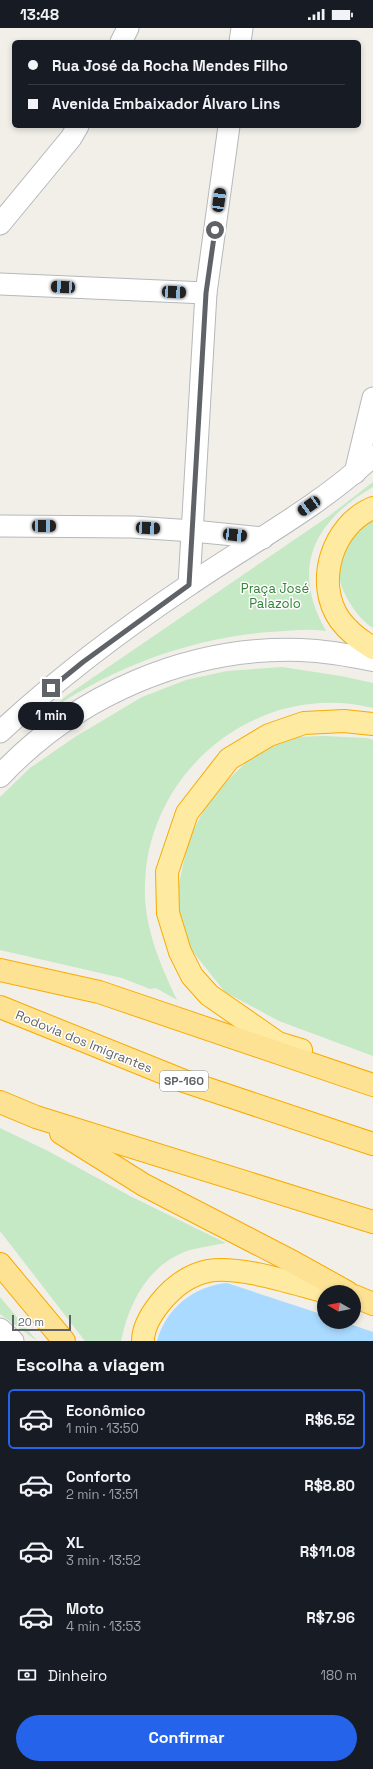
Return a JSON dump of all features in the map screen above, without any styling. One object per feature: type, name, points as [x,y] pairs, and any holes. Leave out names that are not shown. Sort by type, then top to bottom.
[{"type":"highway","points":[[373,508],[354,519],[343,533],[334,548],[329,564],[328,580],[329,593],[340,620],[356,636],[373,648]]},
{"type":"highway","points":[[373,724],[344,722],[304,723],[269,735],[229,759],[187,813],[167,872],[168,914],[180,952],[192,976],[210,995],[278,1043],[353,1068],[373,1085]]},
{"type":"highway","points":[[0,970],[99,992],[373,1085]]},
{"type":"highway","name":"Rodovia dos Imigrantes","points":[[0,1007],[184,1081],[373,1144]]},
{"type":"highway","points":[[0,1102],[36,1117],[373,1222]]},
{"type":"highway","points":[[36,1117],[144,1185],[335,1285]]},
{"type":"highway","points":[[0,1264],[64,1341]]},
{"type":"highway","points":[[143,1341],[151,1317],[163,1299],[174,1289],[189,1279],[208,1271],[241,1271],[317,1290]]},
{"type":"main road","points":[[0,776],[42,737],[103,697],[134,681],[163,671],[200,660],[259,651],[301,650],[346,655],[373,660]]},
{"type":"street","points":[[122,40],[128,28]]},
{"type":"street","points":[[240,40],[242,28]]},
{"type":"street","points":[[1,219],[71,138],[77,128]]},
{"type":"street","points":[[189,585],[206,293],[229,128]]},
{"type":"street","points":[[0,284],[206,293]]},
{"type":"street","points":[[355,473],[373,398]]},
{"type":"street","points":[[0,732],[83,662],[189,585],[263,538],[355,473],[373,456]]},
{"type":"street","points":[[0,526],[133,527],[263,538]]},
{"type":"street","points":[[0,1329],[13,1341]]},
{"type":"green space","name":"Praça José Palazolo","points":[[373,482],[373,487],[353,500],[336,515],[323,531],[314,548],[309,567],[310,587],[315,608],[326,631],[304,630],[268,632],[210,641],[183,648],[156,656],[103,679],[53,708],[66,696],[329,516]]},
{"type":"green space","points":[[373,519],[373,628],[359,616],[347,598],[339,578],[338,568],[340,559],[350,542],[363,527]]},
{"type":"green space","points":[[282,667],[341,676],[373,683],[373,708],[331,703],[290,708],[252,721],[217,742],[188,770],[166,804],[151,842],[145,884],[147,914],[154,944],[177,1000],[156,988],[150,989],[122,978],[0,950],[0,797],[30,768],[75,737],[142,697],[186,680],[227,671]]},
{"type":"green space","points":[[323,736],[367,738],[373,740],[373,1056],[279,1021],[225,992],[186,943],[176,897],[189,838],[212,795],[258,751],[295,737]]},
{"type":"green space","points":[[0,1128],[48,1151],[130,1196],[226,1243],[190,1250],[163,1264],[152,1274],[143,1286],[129,1312],[121,1341],[85,1341],[0,1231]]},
{"type":"green space","points":[[0,1297],[37,1341],[0,1314]]},
{"type":"water","points":[[227,1283],[317,1313],[317,1329],[361,1328],[373,1332],[373,1341],[157,1341],[161,1329],[174,1309],[193,1294],[215,1285]]},
{"type":"route","points":[[51,688],[83,662],[189,585],[206,293],[215,230]]}]
